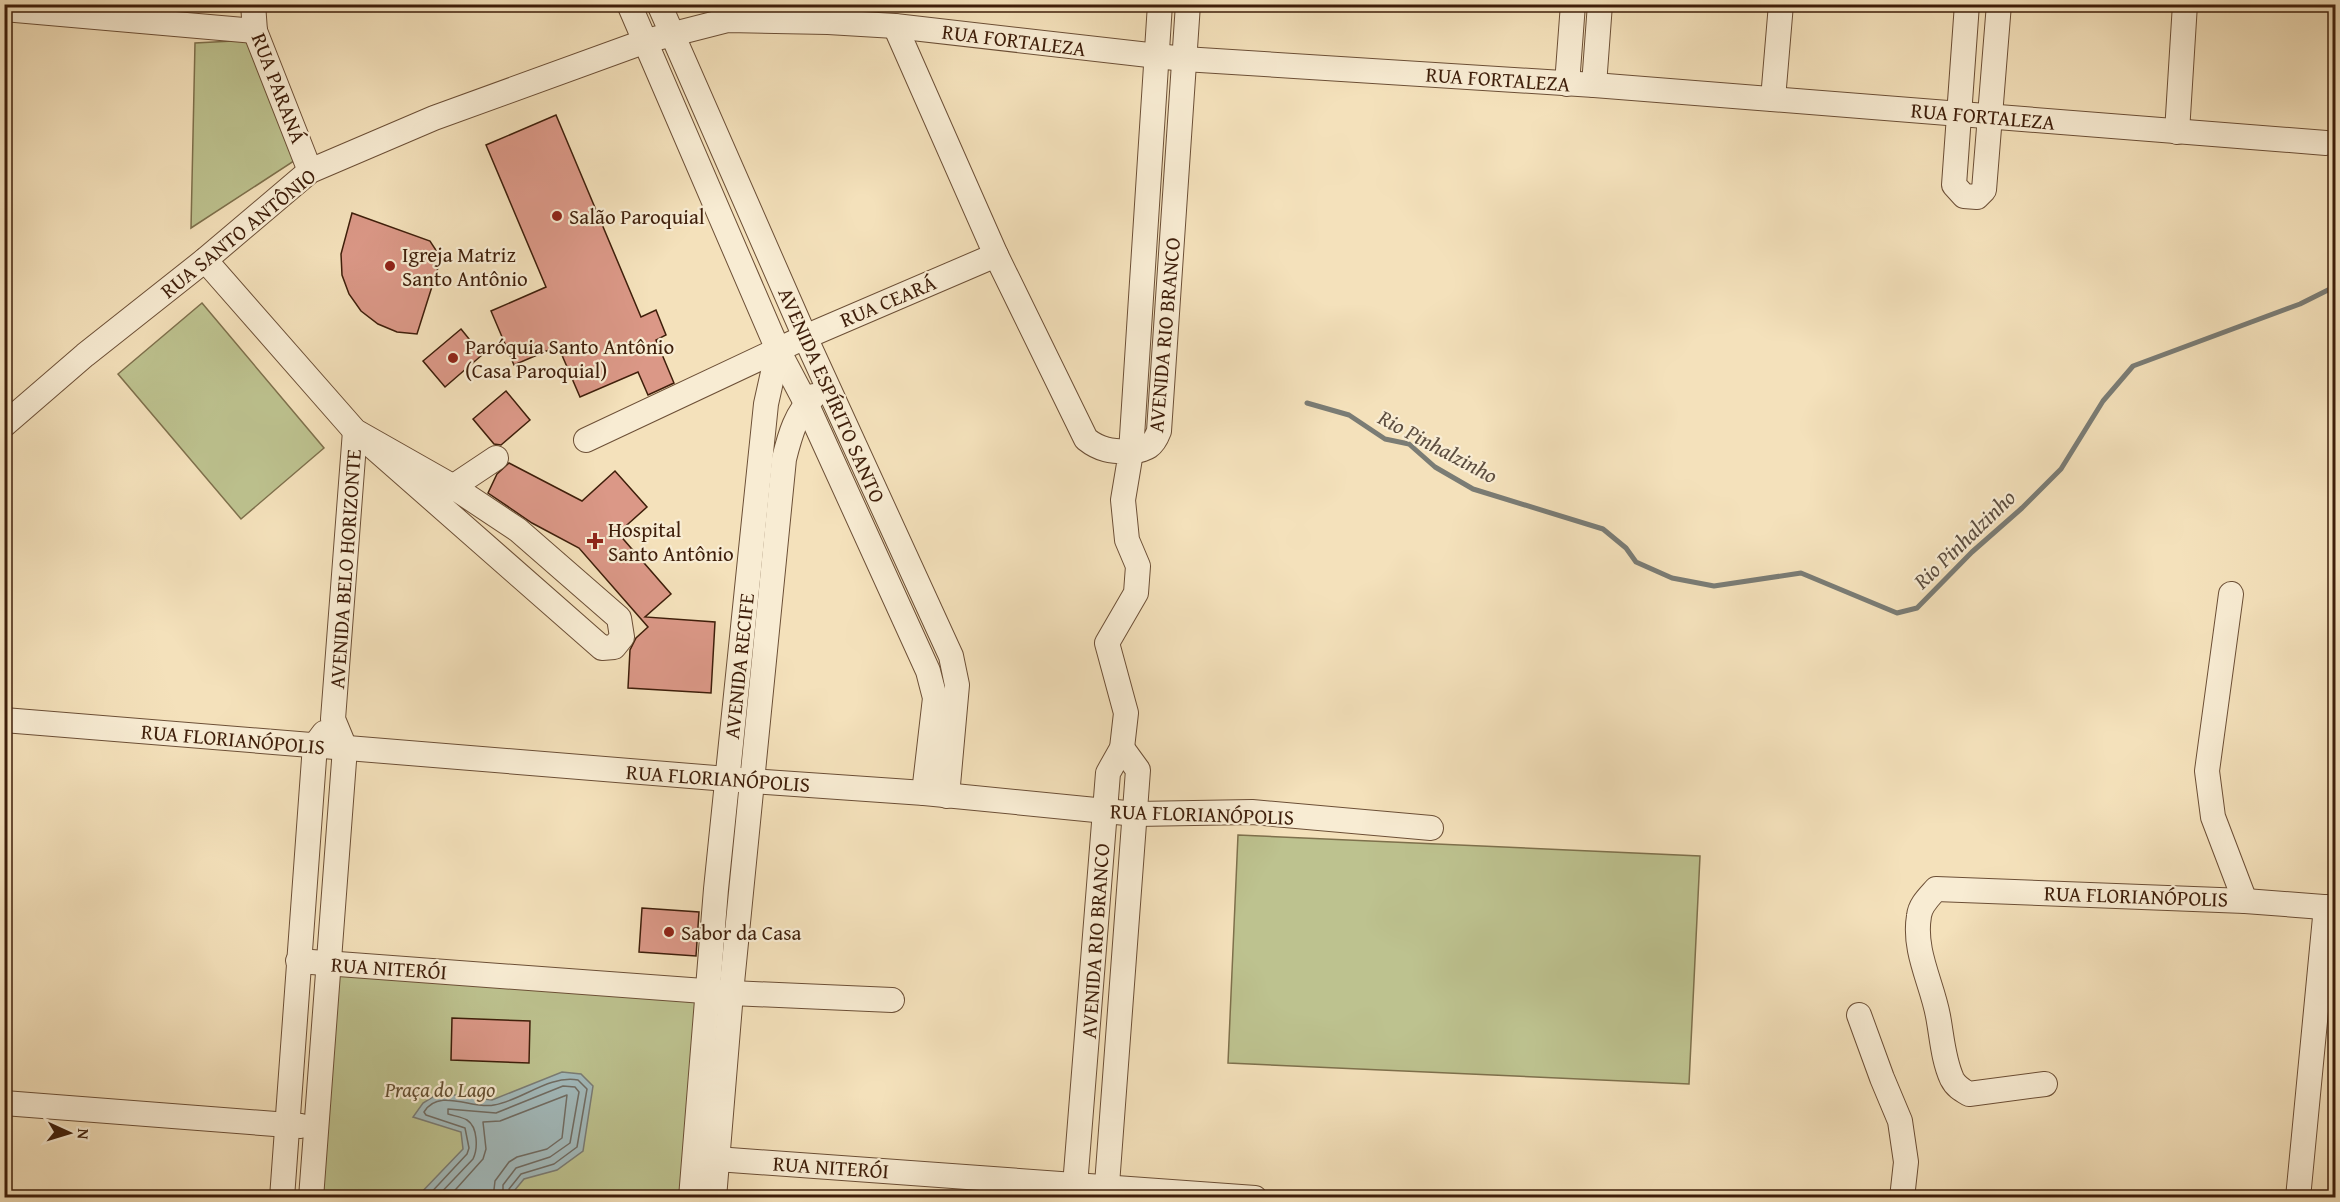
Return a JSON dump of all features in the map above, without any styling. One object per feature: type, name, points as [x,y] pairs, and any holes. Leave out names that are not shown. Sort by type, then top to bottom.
[{"type":"street","name":"RUA PARANÁ","points":[[253,4],[255,31],[310,171]]},
{"type":"street","name":"AVENIDA ESPÍRITO SANTO","points":[[629,4],[778,350],[806,403],[928,671],[935,698],[936,794]]},
{"type":"street","name":"AVENIDA ESPÍRITO SANTO","points":[[659,4],[805,337],[951,656],[957,685],[936,794]]},
{"type":"street","name":"AVENIDA RIO BRANCO","points":[[1160,4],[1131,452],[1147,449],[1155,442],[1159,431],[1188,4]]},
{"type":"street","points":[[1567,84],[1573,4]]},
{"type":"street","points":[[1593,86],[1599,4]]},
{"type":"street","points":[[1773,99],[1781,4]]},
{"type":"street","points":[[1966,4],[1954,185],[1964,196],[1977,197],[1984,190],[1999,4]]},
{"type":"street","points":[[2177,132],[2185,4]]},
{"type":"street","points":[[4,9],[255,31]]},
{"type":"street","name":"RUA FORTALEZA","points":[[673,33],[728,20],[802,13],[829,13],[895,26],[1184,59],[1773,99],[2326,143]]},
{"type":"street","points":[[895,26],[996,255],[1086,439],[1097,448],[1107,451],[1131,452],[1123,500],[1127,540],[1138,566],[1136,592],[1107,643],[1126,713],[1122,748]]},
{"type":"street","name":"RUA SANTO ANTÔNIO","points":[[4,425],[85,355],[205,260],[310,171],[434,118],[673,33]]},
{"type":"street","points":[[1148,170],[1176,173]]},
{"type":"street","points":[[721,216],[747,204]]},
{"type":"street","name":"RUA CEARÁ","points":[[586,440],[805,337],[996,255]]},
{"type":"street","name":"AVENIDA BELO HORIZONTE","points":[[205,260],[355,431],[333,719],[345,748],[311,1197]]},
{"type":"street","points":[[1142,266],[1170,267]]},
{"type":"street","name":"AVENIDA RECIFE","points":[[720,992],[716,889],[766,404],[778,350]]},
{"type":"street","name":"AVENIDA RECIFE","points":[[692,1197],[706,1158],[720,992],[741,892],[784,459],[791,428],[806,403],[827,384]]},
{"type":"street","points":[[355,431],[442,494],[602,648],[614,647],[622,637],[619,618],[519,530],[442,494]]},
{"type":"street","points":[[442,494],[496,458]]},
{"type":"street","points":[[2231,594],[2207,771],[2213,817],[2245,901]]},
{"type":"street","points":[[741,643],[765,647]]},
{"type":"street","name":"AVENIDA BELO HORIZONTE","points":[[282,1197],[315,746],[333,719]]},
{"type":"street","name":"RUA FLORIANÓPOLIS","points":[[4,720],[936,794],[1105,812],[1136,814],[1252,812],[1431,828]]},
{"type":"street","name":"AVENIDA RIO BRANCO","points":[[1075,1191],[1108,773],[1122,748],[1138,770],[1107,1193]]},
{"type":"street","points":[[716,889],[741,892]]},
{"type":"street","name":"RUA FLORIANÓPOLIS","points":[[2045,1084],[1969,1094],[1960,1090],[1953,1082],[1945,1059],[1938,1014],[1920,955],[1919,915],[1926,900],[1936,890],[2245,901],[2331,908]]},
{"type":"street","points":[[2298,1197],[2331,908]]},
{"type":"street","points":[[1096,919],[1127,921]]},
{"type":"street","name":"RUA NITERÓI","points":[[298,961],[720,992],[892,1000]]},
{"type":"street","points":[[1089,1007],[1121,1010]]},
{"type":"street","points":[[1860,1016],[1881,1078],[1900,1121],[1906,1162],[1902,1197]]},
{"type":"street","points":[[4,1103],[317,1127]]},
{"type":"street","name":"AVENIDA RECIFE","points":[[706,1158],[714,1197]]},
{"type":"street","name":"RUA NITERÓI","points":[[706,1158],[1075,1191],[1255,1197]]},
{"type":"green space","points":[[252,40],[297,159],[191,228],[195,43]]},
{"type":"green space","points":[[202,303],[324,448],[241,519],[118,374]]},
{"type":"green space","points":[[1238,835],[1700,856],[1689,1084],[1228,1063]]},
{"type":"green space","name":"Praça do Lago","points":[[339,972],[706,1003],[689,1197],[322,1198]]},
{"type":"water","points":[[562,1072],[581,1074],[593,1086],[583,1151],[557,1170],[524,1179],[514,1191],[524,1197],[417,1197],[463,1149],[461,1132],[413,1117],[423,1103],[439,1093],[492,1100]]},
{"type":"building","name":"Salão Paroquial","points":[[556,115],[641,317],[656,310],[666,335],[656,340],[674,383],[648,395],[638,372],[580,397],[558,346],[514,365],[491,311],[546,287],[486,145]]},
{"type":"building","name":"Igreja Matriz Santo Antônio","points":[[352,213],[430,241],[441,258],[417,334],[397,332],[378,324],[361,311],[349,294],[342,275],[341,254]]},
{"type":"building","name":"Paróquia Santo Antônio (Casa Paroquial)","points":[[461,329],[482,355],[445,387],[423,361]]},
{"type":"building","points":[[506,391],[530,420],[501,445],[494,444],[473,419]]},
{"type":"building","name":"Hospital Santo Antônio","points":[[509,463],[582,501],[615,471],[647,507],[618,533],[671,594],[645,617],[715,622],[711,693],[628,688],[630,650],[636,638],[648,627],[579,548],[532,523],[488,493],[497,474]]},
{"type":"building","name":"Sabor da Casa","points":[[642,908],[699,912],[696,956],[639,952]]},
{"type":"building","points":[[452,1018],[530,1021],[529,1063],[451,1060]]},
{"type":"waterway","name":"Rio Pinhalzinho","points":[[1307,403],[1349,415],[1385,439],[1409,444],[1435,467],[1473,489],[1603,529],[1626,548],[1636,562],[1672,578],[1714,586],[1801,573],[1897,613],[1917,608],[1972,552],[2022,508],[2061,469],[2103,401],[2133,366],[2300,304],[2336,286]]},
{"type":"place","name":"Salão Paroquial","points":[[557,216]]},
{"type":"place","name":"Igreja Matriz Santo Antônio","points":[[390,266]]},
{"type":"place","name":"Paróquia Santo Antônio (Casa Paroquial)","points":[[453,358]]},
{"type":"place","name":"Hospital Santo Antônio","points":[[595,541]]},
{"type":"place","name":"Sabor da Casa","points":[[669,932]]}]
